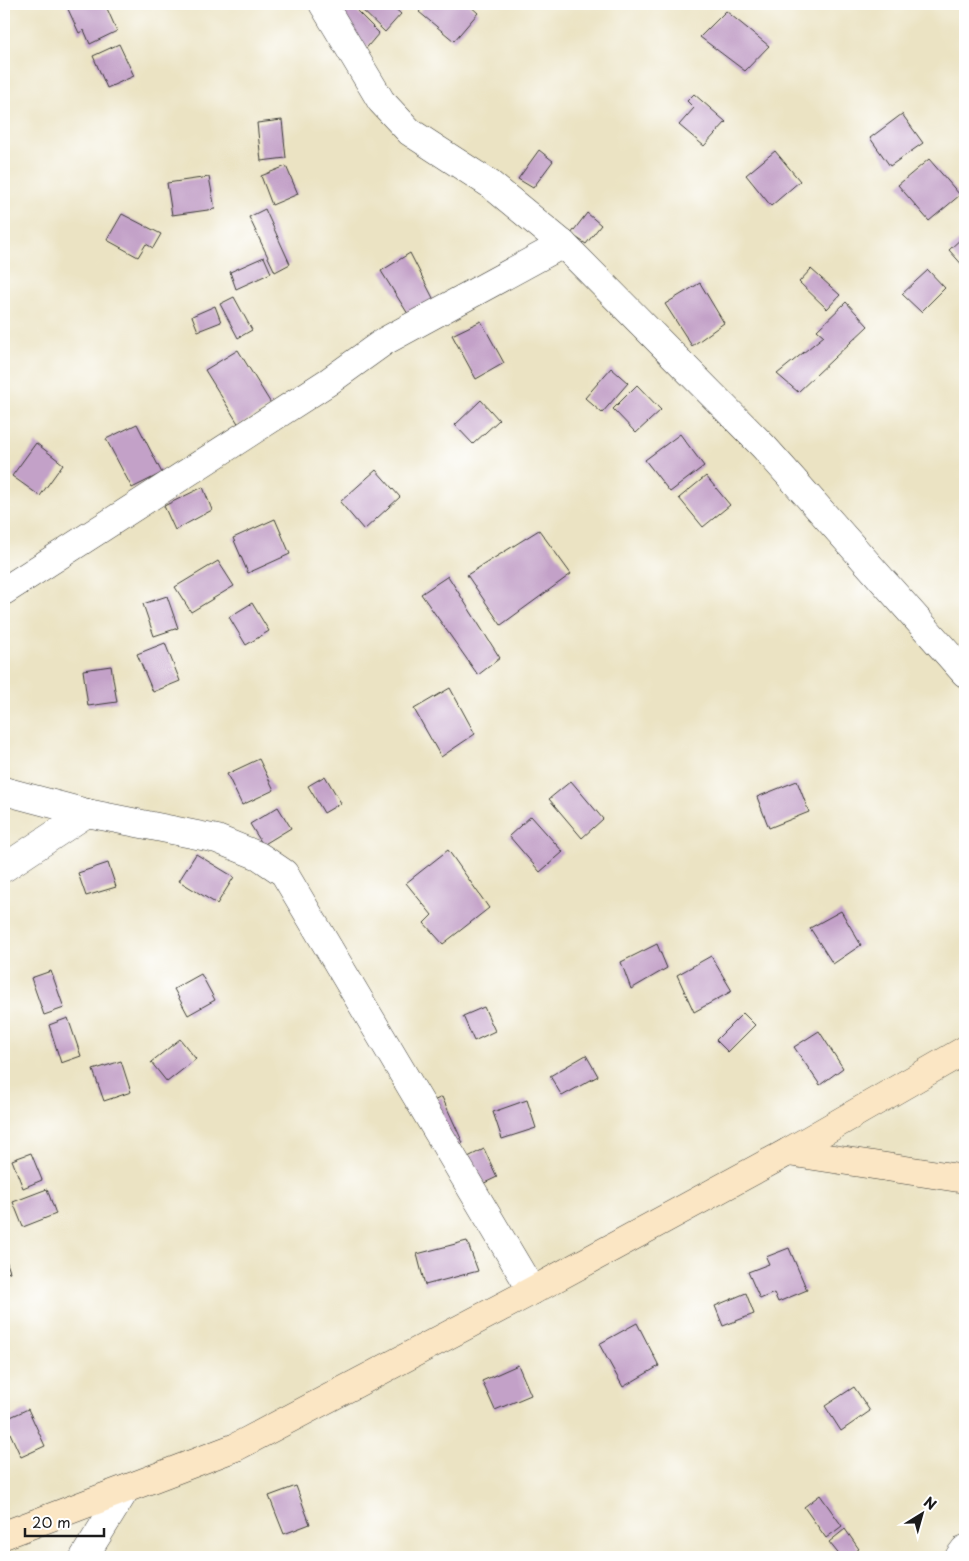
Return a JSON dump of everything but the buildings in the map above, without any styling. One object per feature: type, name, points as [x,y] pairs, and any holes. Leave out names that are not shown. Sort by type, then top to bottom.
[{"type":"street","points":[[322,4],[381,101],[410,132],[490,184],[563,244],[764,447],[965,673]]},
{"type":"street","points":[[4,591],[328,382],[385,341],[563,244]]},
{"type":"street","points":[[4,791],[87,813],[217,839],[260,856],[284,873],[532,1292]]},
{"type":"street","points":[[4,868],[87,813]]},
{"type":"street","points":[[4,1535],[236,1447],[532,1292],[788,1152],[965,1050]]},
{"type":"street","points":[[788,1152],[965,1179]]},
{"type":"street","points":[[84,1557],[126,1490]]},
{"type":"street","points":[[959,1557],[965,1549]]}]
